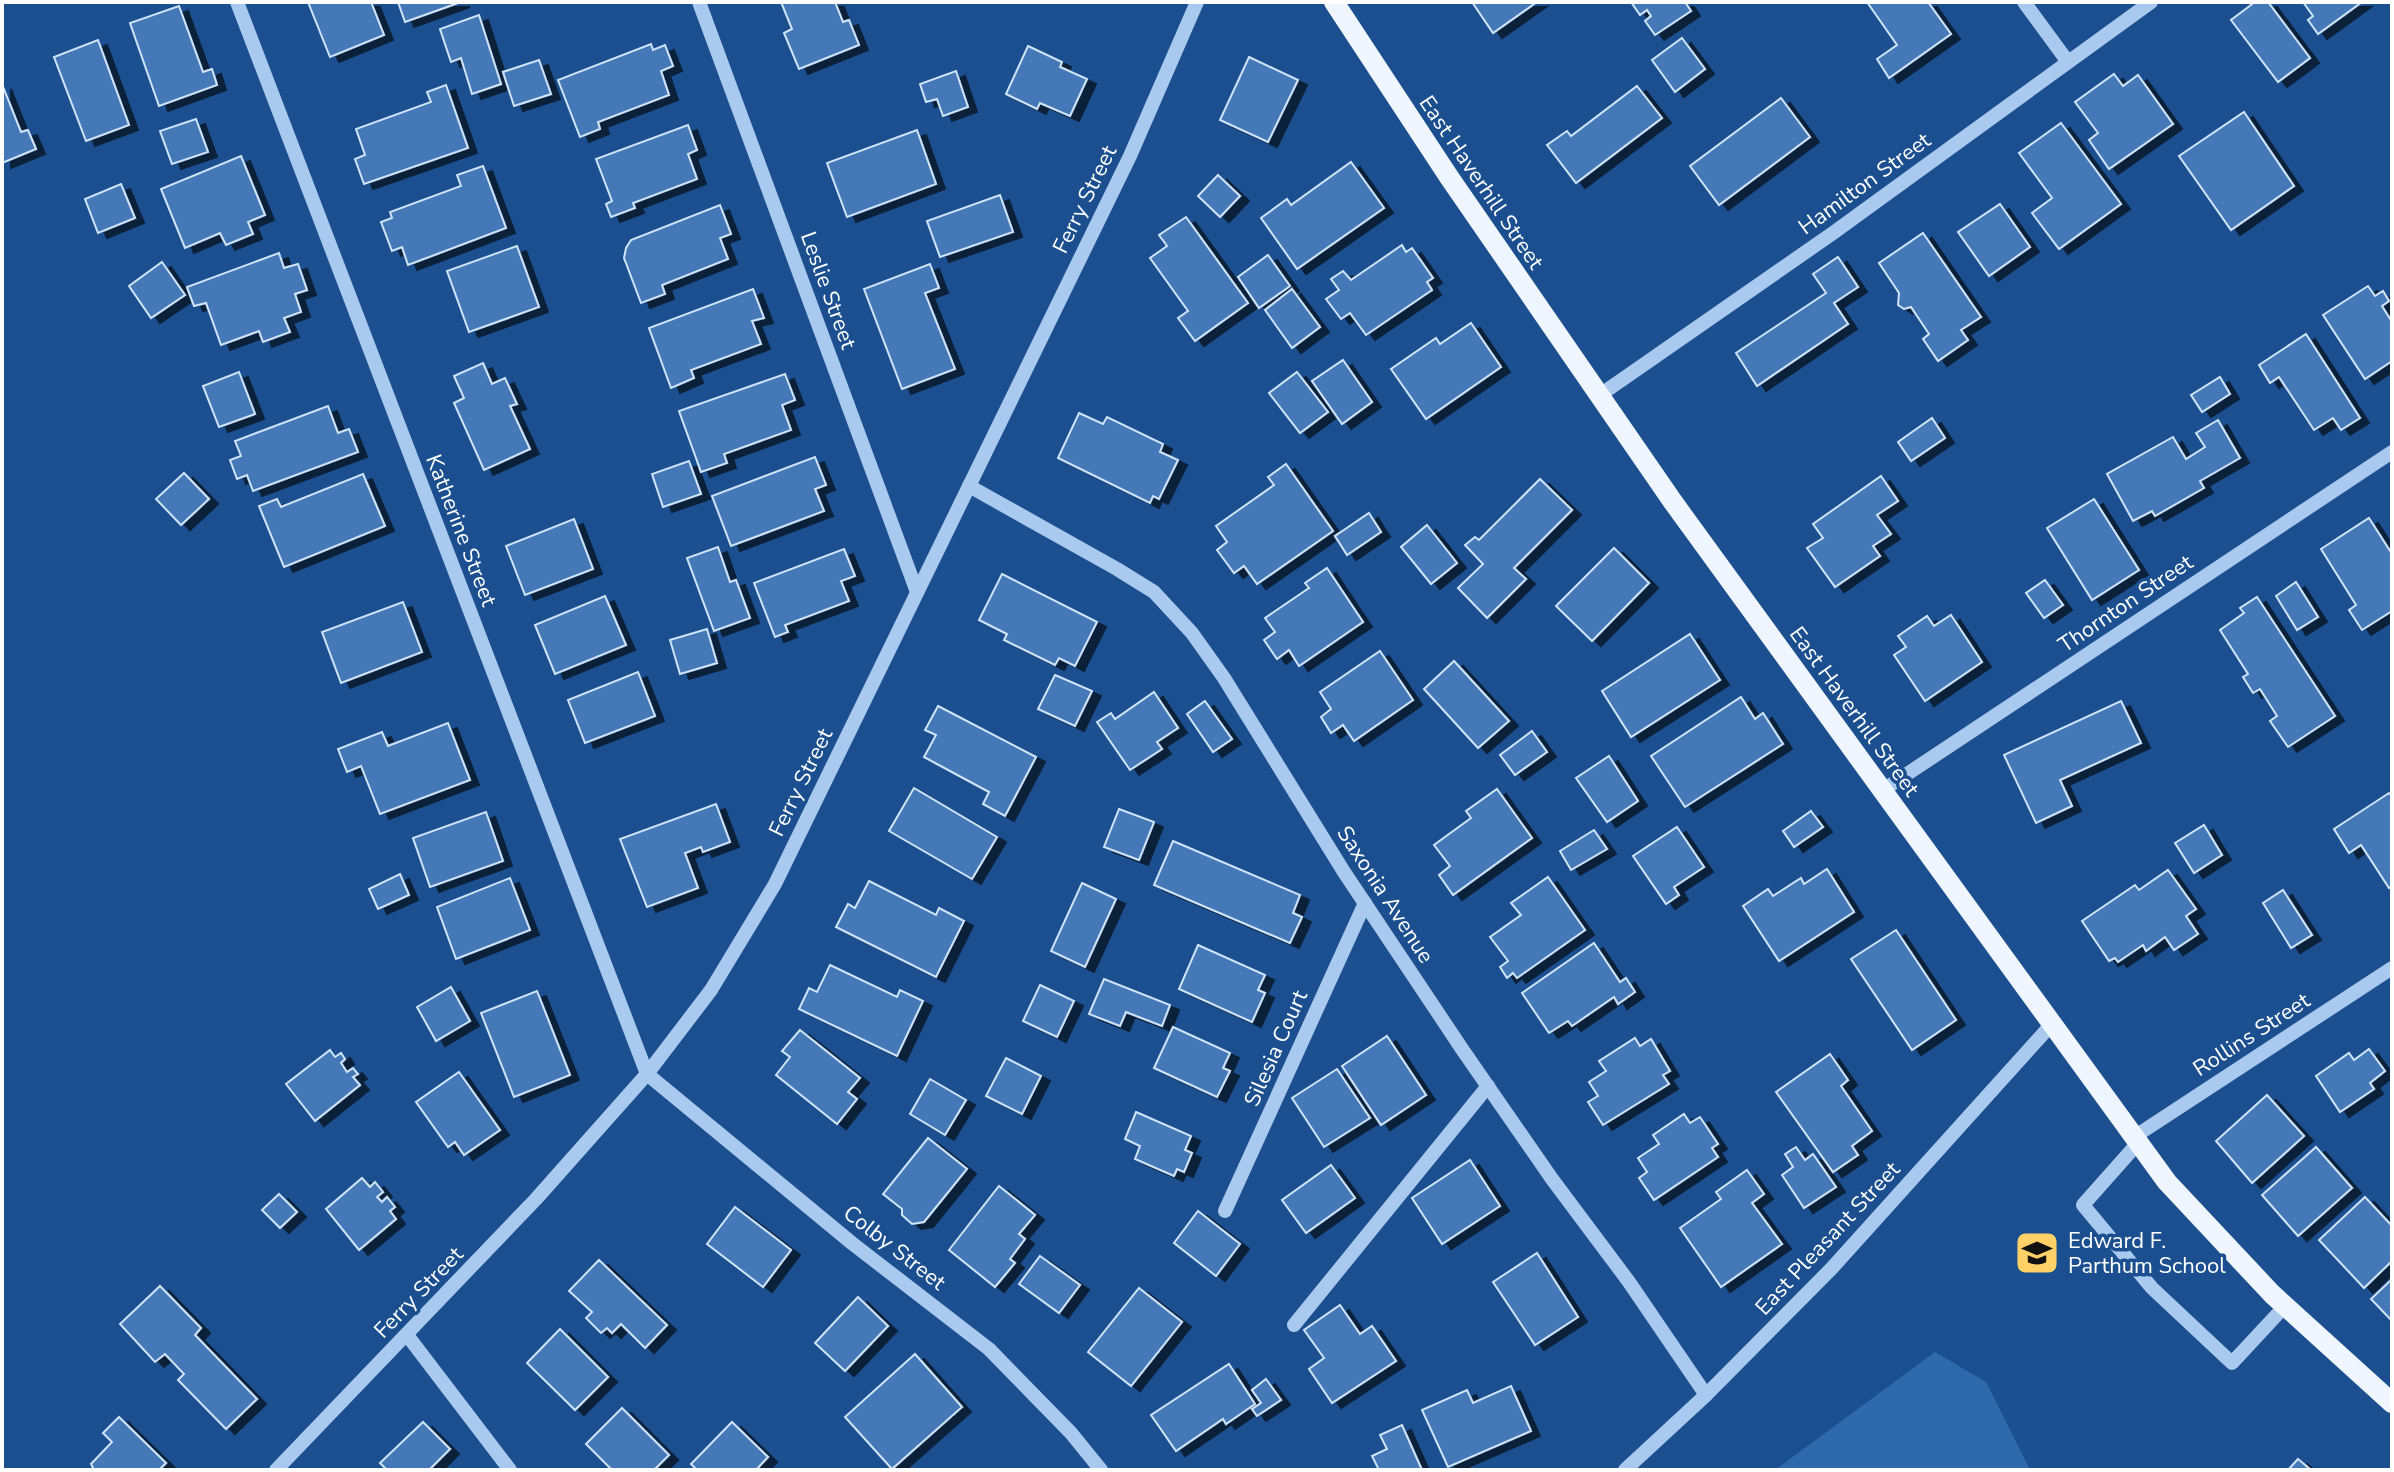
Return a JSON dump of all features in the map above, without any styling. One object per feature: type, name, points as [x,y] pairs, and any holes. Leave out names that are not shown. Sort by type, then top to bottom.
[{"type":"main road","name":"East Haverhill Street","points":[[1334,2],[1449,177],[1673,502],[2167,1182],[2285,1306],[2392,1403]]},
{"type":"street","name":"Katherine Street","points":[[237,2],[647,1074]]},
{"type":"street","name":"Leslie Street","points":[[699,2],[917,592]]},
{"type":"street","name":"Ferry Street","points":[[276,1470],[536,1199],[647,1074],[711,990],[775,884],[1130,156],[1197,2]]},
{"type":"street","points":[[2024,2],[2068,62]]},
{"type":"street","name":"Hamilton Street","points":[[1600,395],[1820,242],[2151,2]]},
{"type":"street","name":"Thornton Street","points":[[1883,790],[2392,452]]},
{"type":"street","name":"Saxonia Avenue","points":[[969,486],[1154,592],[1192,633],[1224,678],[1365,903],[1488,1086],[1706,1395]]},
{"type":"street","name":"Silesia Court","points":[[1225,1211],[1365,903]]},
{"type":"street","name":"Rollins Street","points":[[2285,1306],[2232,1363],[2152,1288],[2083,1205],[2136,1140],[2392,968]]},
{"type":"street","name":"East Pleasant Street","points":[[1625,1470],[1706,1395],[1832,1268],[2051,1025]]},
{"type":"street","name":"Colby Street","points":[[647,1074],[853,1244],[989,1349],[1071,1433],[1101,1470]]},
{"type":"street","points":[[1294,1325],[1488,1086]]},
{"type":"street","points":[[407,1335],[510,1470]]},
{"type":"shaded area","points":[[1935,1352],[1986,1382],[2030,1470],[1775,1470]]},
{"type":"building","points":[[308,2],[371,2],[384,35],[330,57]]},
{"type":"building","points":[[398,2],[461,2],[405,22]]},
{"type":"building","points":[[781,2],[835,2],[843,22],[849,20],[859,45],[799,69],[784,33],[792,29]]},
{"type":"building","points":[[1472,2],[1537,2],[1493,33]]},
{"type":"building","points":[[1631,2],[1685,2],[1691,11],[1655,35],[1645,21],[1651,16],[1647,10],[1640,15]]},
{"type":"building","points":[[1867,2],[1928,2],[1951,34],[1889,78],[1877,59],[1897,45]]},
{"type":"building","points":[[2255,2],[2268,2],[2310,58],[2278,82],[2231,20]]},
{"type":"building","points":[[2303,2],[2362,2],[2318,34],[2308,20],[2313,16]]},
{"type":"building","points":[[179,6],[203,72],[212,69],[217,85],[159,106],[130,23]]},
{"type":"building","points":[[479,15],[501,84],[472,94],[461,58],[451,62],[440,29]]},
{"type":"building","points":[[1682,38],[1705,69],[1675,92],[1652,60]]},
{"type":"building","points":[[98,40],[129,125],[86,141],[54,57]]},
{"type":"building","points":[[651,44],[653,50],[665,45],[673,66],[661,71],[669,95],[598,122],[600,129],[580,137],[558,80]]},
{"type":"building","points":[[1028,46],[1062,62],[1060,67],[1087,79],[1070,116],[1040,103],[1037,109],[1006,94]]},
{"type":"building","points":[[1249,57],[1298,80],[1268,142],[1220,120]]},
{"type":"building","points":[[539,60],[551,94],[514,106],[503,72]]},
{"type":"building","points":[[956,71],[968,107],[943,116],[937,99],[926,102],[920,84]]},
{"type":"building","points":[[2114,74],[2123,86],[2138,75],[2173,124],[2109,169],[2089,140],[2098,133],[2075,102]]},
{"type":"building","points":[[2,84],[21,132],[28,130],[36,149],[2,163]]},
{"type":"building","points":[[446,85],[468,148],[364,184],[355,159],[365,155],[356,129],[431,102],[427,92]]},
{"type":"building","points":[[1637,86],[1662,118],[1576,183],[1547,145],[1567,131],[1571,136]]},
{"type":"building","points":[[1781,98],[1810,137],[1719,205],[1690,166]]},
{"type":"building","points":[[2244,112],[2294,186],[2231,230],[2179,156]]},
{"type":"building","points":[[196,119],[208,152],[172,164],[160,131]]},
{"type":"building","points":[[2061,123],[2121,204],[2059,249],[2032,213],[2052,198],[2019,153]]},
{"type":"building","points":[[688,125],[697,150],[688,154],[697,179],[633,203],[635,208],[611,217],[606,204],[612,201],[596,159]]},
{"type":"building","points":[[917,130],[936,184],[847,217],[827,163]]},
{"type":"building","points":[[241,156],[265,215],[248,222],[253,234],[226,245],[220,233],[185,248],[161,189]]},
{"type":"building","points":[[1351,162],[1384,208],[1297,269],[1261,218],[1287,199],[1291,205]]},
{"type":"building","points":[[483,166],[506,228],[408,265],[402,247],[392,251],[381,222],[392,218],[390,212],[461,186],[457,175]]},
{"type":"building","points":[[1218,175],[1240,196],[1220,217],[1198,196]]},
{"type":"building","points":[[121,184],[135,218],[98,233],[85,199]]},
{"type":"building","points":[[1000,195],[1013,232],[940,257],[927,221]]},
{"type":"building","points":[[2000,204],[2030,247],[1989,276],[1958,232]]},
{"type":"building","points":[[720,205],[731,234],[720,238],[728,259],[662,285],[665,294],[641,303],[624,258],[631,240]]},
{"type":"building","points":[[1186,217],[1248,303],[1195,341],[1178,318],[1188,311],[1150,258],[1167,246],[1159,235]]},
{"type":"building","points":[[1923,233],[1981,317],[1961,330],[1968,340],[1938,361],[1923,339],[1929,334],[1911,307],[1904,309],[1898,305],[1899,293],[1879,263]]},
{"type":"building","points":[[1402,245],[1406,252],[1412,248],[1433,278],[1427,282],[1432,290],[1366,335],[1350,313],[1341,319],[1326,299],[1339,290],[1331,279],[1343,271],[1351,280]]},
{"type":"building","points":[[517,246],[539,307],[469,332],[447,271]]},
{"type":"building","points":[[279,253],[284,268],[298,264],[307,290],[295,294],[301,312],[284,318],[290,332],[263,342],[259,331],[221,345],[206,303],[194,306],[187,287]]},
{"type":"building","points":[[1268,255],[1290,286],[1259,308],[1238,277]]},
{"type":"building","points":[[1838,257],[1858,287],[1834,303],[1848,324],[1757,386],[1736,353],[1826,293],[1813,274]]},
{"type":"building","points":[[162,262],[185,295],[151,318],[129,286]]},
{"type":"building","points":[[930,264],[939,288],[925,293],[955,369],[902,389],[864,289]]},
{"type":"building","points":[[2368,286],[2375,296],[2383,291],[2389,301],[2382,306],[2392,322],[2392,361],[2365,379],[2323,315]]},
{"type":"building","points":[[753,289],[764,318],[752,321],[761,344],[691,370],[694,378],[671,388],[649,328]]},
{"type":"building","points":[[1292,289],[1320,327],[1292,348],[1265,310]]},
{"type":"building","points":[[1471,323],[1501,367],[1426,419],[1391,369],[1436,338],[1440,344]]},
{"type":"building","points":[[2306,334],[2360,418],[2341,430],[2333,418],[2314,430],[2279,377],[2270,383],[2259,365]]},
{"type":"building","points":[[1343,360],[1372,402],[1342,424],[1312,381]]},
{"type":"building","points":[[483,363],[492,384],[505,378],[517,404],[510,406],[530,449],[484,470],[454,403],[464,398],[454,376]]},
{"type":"building","points":[[239,372],[255,414],[219,427],[203,386]]},
{"type":"building","points":[[1297,372],[1328,412],[1300,433],[1269,393]]},
{"type":"building","points":[[785,374],[795,400],[782,405],[791,430],[724,454],[727,463],[701,472],[679,411]]},
{"type":"building","points":[[2220,377],[2230,394],[2202,412],[2191,395]]},
{"type":"building","points":[[328,406],[338,433],[349,429],[358,452],[253,491],[247,475],[237,479],[230,460],[241,456],[235,441]]},
{"type":"building","points":[[1079,413],[1103,424],[1107,417],[1163,444],[1160,452],[1178,460],[1159,499],[1153,496],[1150,503],[1058,458]]},
{"type":"building","points":[[1932,418],[1945,438],[1911,461],[1898,442]]},
{"type":"building","points":[[2218,420],[2240,458],[2200,481],[2204,488],[2155,516],[2152,511],[2133,521],[2107,474],[2173,437],[2186,459],[2205,447],[2196,433]]},
{"type":"building","points":[[815,457],[826,485],[815,489],[824,511],[731,546],[712,496]]},
{"type":"building","points":[[689,461],[701,494],[663,507],[652,474]]},
{"type":"building","points":[[1286,464],[1333,531],[1257,584],[1244,566],[1234,573],[1217,550],[1227,542],[1216,526],[1274,485],[1268,477]]},
{"type":"building","points":[[184,473],[209,499],[181,525],[156,499]]},
{"type":"building","points":[[363,474],[385,526],[284,567],[259,506],[277,499],[281,507]]},
{"type":"building","points":[[1881,476],[1898,501],[1877,515],[1891,534],[1873,546],[1880,556],[1835,587],[1807,548],[1823,538],[1813,524]]},
{"type":"building","points":[[1540,479],[1572,510],[1514,568],[1526,579],[1487,618],[1458,588],[1483,564],[1465,545],[1475,537],[1479,540]]},
{"type":"building","points":[[2094,499],[2139,570],[2092,600],[2047,528]]},
{"type":"building","points":[[1369,513],[1381,532],[1347,555],[1335,536]]},
{"type":"building","points":[[2369,518],[2392,554],[2392,611],[2362,630],[2349,610],[2356,605],[2321,549]]},
{"type":"building","points":[[574,519],[593,569],[525,595],[506,546]]},
{"type":"building","points":[[1427,525],[1457,563],[1431,584],[1401,547]]},
{"type":"building","points":[[718,547],[730,582],[736,580],[750,618],[714,631],[687,558]]},
{"type":"building","points":[[1614,548],[1649,583],[1592,641],[1556,606]]},
{"type":"building","points":[[844,549],[855,576],[841,581],[849,601],[785,625],[788,632],[775,637],[754,583]]},
{"type":"building","points":[[1327,568],[1363,622],[1299,666],[1289,650],[1277,659],[1264,640],[1275,632],[1265,618],[1309,588],[1305,583]]},
{"type":"building","points":[[1002,574],[1097,622],[1075,666],[1059,658],[1055,665],[1004,640],[1007,634],[979,620]]},
{"type":"building","points":[[2045,580],[2063,605],[2044,618],[2026,593]]},
{"type":"building","points":[[2296,582],[2318,617],[2297,630],[2276,596]]},
{"type":"building","points":[[605,596],[626,645],[555,674],[535,625]]},
{"type":"building","points":[[2257,597],[2335,716],[2288,747],[2270,721],[2277,716],[2260,689],[2253,693],[2243,677],[2248,674],[2220,630],[2244,613],[2240,608]]},
{"type":"building","points":[[403,602],[422,652],[341,683],[322,632]]},
{"type":"building","points":[[1951,615],[1982,662],[1925,701],[1894,655],[1906,647],[1898,636],[1927,616],[1934,626]]},
{"type":"building","points":[[707,629],[717,663],[680,674],[670,640]]},
{"type":"building","points":[[1690,634],[1720,680],[1631,737],[1602,691]]},
{"type":"building","points":[[1380,651],[1413,700],[1354,741],[1343,725],[1331,733],[1321,717],[1331,709],[1320,692]]},
{"type":"building","points":[[1454,661],[1509,721],[1478,748],[1424,689]]},
{"type":"building","points":[[638,672],[655,716],[585,743],[568,700]]},
{"type":"building","points":[[1055,675],[1092,691],[1075,726],[1038,709]]},
{"type":"building","points":[[1154,692],[1178,728],[1157,742],[1162,749],[1130,770],[1097,722],[1111,713],[1115,719]]},
{"type":"building","points":[[1741,697],[1755,719],[1763,713],[1783,744],[1685,807],[1651,756]]},
{"type":"building","points":[[1205,701],[1232,739],[1213,752],[1187,714]]},
{"type":"building","points":[[2121,701],[2141,743],[2060,780],[2072,806],[2036,823],[2004,755]]},
{"type":"building","points":[[938,706],[1036,757],[1005,816],[983,804],[989,792],[924,757],[936,735],[925,730]]},
{"type":"building","points":[[448,723],[470,780],[380,814],[361,766],[347,772],[338,749],[382,732],[388,746]]},
{"type":"building","points":[[1532,731],[1547,752],[1515,775],[1500,755]]},
{"type":"building","points":[[1609,756],[1638,801],[1607,822],[1576,778]]},
{"type":"building","points":[[914,788],[997,837],[972,879],[889,831]]},
{"type":"building","points":[[1497,789],[1532,838],[1453,895],[1439,875],[1450,866],[1434,845],[1471,818],[1466,811]]},
{"type":"building","points":[[2389,793],[2392,797],[2392,886],[2389,888],[2361,845],[2349,853],[2334,829]]},
{"type":"building","points":[[716,804],[730,842],[703,852],[701,847],[685,853],[698,888],[647,907],[620,839]]},
{"type":"building","points":[[1119,809],[1154,822],[1139,860],[1104,847]]},
{"type":"building","points":[[1811,811],[1823,827],[1794,847],[1783,831]]},
{"type":"building","points":[[486,812],[503,861],[430,887],[413,838]]},
{"type":"building","points":[[2204,825],[2222,855],[2194,873],[2175,843]]},
{"type":"building","points":[[1677,827],[1704,867],[1674,887],[1679,895],[1666,904],[1633,856]]},
{"type":"building","points":[[1594,830],[1607,849],[1571,870],[1560,851]]},
{"type":"building","points":[[1173,841],[1300,895],[1293,913],[1302,917],[1290,943],[1154,885]]},
{"type":"building","points":[[1827,869],[1854,912],[1779,961],[1743,906],[1768,889],[1773,896],[1801,878],[1804,884]]},
{"type":"building","points":[[2168,870],[2196,909],[2186,916],[2198,934],[2174,950],[2165,937],[2146,951],[2143,945],[2118,962],[2115,958],[2109,961],[2082,921],[2135,885],[2139,890]]},
{"type":"building","points":[[400,874],[409,895],[378,909],[369,889]]},
{"type":"building","points":[[1548,877],[1585,930],[1517,978],[1513,973],[1507,978],[1500,967],[1508,961],[1490,937],[1521,915],[1511,903]]},
{"type":"building","points":[[510,878],[530,930],[456,959],[437,907]]},
{"type":"building","points":[[869,881],[936,915],[939,908],[964,921],[936,977],[836,927],[848,904],[855,908]]},
{"type":"building","points":[[1082,883],[1116,899],[1085,967],[1051,951]]},
{"type":"building","points":[[2283,890],[2312,935],[2291,948],[2263,903]]},
{"type":"building","points":[[1896,930],[1956,1020],[1912,1050],[1851,959]]},
{"type":"building","points":[[1594,943],[1620,982],[1626,978],[1635,992],[1618,1004],[1614,997],[1572,1026],[1568,1021],[1549,1033],[1522,993]]},
{"type":"building","points":[[1198,945],[1265,975],[1258,990],[1265,993],[1252,1022],[1179,989]]},
{"type":"building","points":[[830,965],[897,997],[900,990],[923,1001],[897,1056],[799,1009],[809,988],[817,992]]},
{"type":"building","points":[[1104,979],[1170,1005],[1162,1026],[1126,1012],[1120,1026],[1089,1014]]},
{"type":"building","points":[[1040,985],[1074,1001],[1057,1037],[1023,1021]]},
{"type":"building","points":[[451,987],[470,1021],[436,1041],[417,1007]]},
{"type":"building","points":[[537,991],[570,1075],[514,1097],[481,1013]]},
{"type":"building","points":[[1173,1027],[1230,1053],[1223,1068],[1230,1071],[1217,1097],[1154,1068]]},
{"type":"building","points":[[800,1030],[860,1078],[848,1092],[857,1099],[837,1124],[776,1075],[790,1057],[782,1051]]},
{"type":"building","points":[[1387,1036],[1426,1095],[1381,1125],[1342,1066]]},
{"type":"building","points":[[1635,1038],[1640,1046],[1651,1039],[1670,1071],[1663,1075],[1669,1084],[1603,1125],[1588,1102],[1598,1096],[1589,1082],[1606,1071],[1599,1061]]},
{"type":"building","points":[[2369,1049],[2385,1071],[2370,1083],[2374,1089],[2340,1112],[2316,1076],[2349,1053],[2354,1060]]},
{"type":"building","points":[[330,1050],[335,1057],[341,1053],[345,1059],[341,1063],[347,1072],[353,1068],[358,1074],[353,1077],[360,1085],[315,1121],[286,1084]]},
{"type":"building","points":[[1830,1054],[1848,1080],[1841,1086],[1872,1131],[1852,1146],[1858,1155],[1833,1172],[1776,1092]]},
{"type":"building","points":[[1006,1058],[1041,1076],[1022,1114],[986,1096]]},
{"type":"building","points":[[1337,1069],[1370,1118],[1324,1147],[1292,1098]]},
{"type":"building","points":[[459,1072],[500,1130],[464,1155],[455,1142],[448,1147],[416,1102]]},
{"type":"building","points":[[930,1079],[966,1100],[945,1135],[910,1114]]},
{"type":"building","points":[[2267,1095],[2304,1136],[2252,1183],[2216,1141]]},
{"type":"building","points":[[1136,1112],[1191,1136],[1185,1150],[1192,1153],[1184,1172],[1177,1169],[1174,1176],[1135,1159],[1140,1146],[1125,1139]]},
{"type":"building","points":[[1684,1114],[1690,1123],[1700,1117],[1718,1144],[1712,1148],[1718,1157],[1654,1200],[1639,1178],[1647,1172],[1638,1158],[1659,1144],[1653,1135]]},
{"type":"building","points":[[928,1138],[967,1169],[924,1222],[912,1224],[902,1215],[902,1209],[883,1194]]},
{"type":"building","points":[[1796,1147],[1805,1160],[1813,1154],[1836,1187],[1804,1208],[1782,1175],[1793,1167],[1785,1154]]},
{"type":"building","points":[[2316,1147],[2352,1188],[2298,1236],[2262,1195]]},
{"type":"building","points":[[1470,1160],[1500,1206],[1442,1244],[1412,1198]]},
{"type":"building","points":[[1331,1165],[1355,1198],[1306,1233],[1282,1200]]},
{"type":"building","points":[[1747,1170],[1764,1194],[1752,1203],[1782,1244],[1721,1287],[1680,1228],[1721,1199],[1716,1192]]},
{"type":"building","points":[[362,1178],[370,1187],[375,1182],[383,1192],[377,1197],[382,1202],[387,1197],[395,1207],[390,1211],[396,1219],[359,1250],[326,1209]]},
{"type":"building","points":[[999,1186],[1035,1215],[1019,1234],[1025,1239],[1010,1259],[1015,1263],[995,1287],[949,1250]]},
{"type":"building","points":[[279,1194],[297,1212],[280,1228],[262,1210]]},
{"type":"building","points":[[2365,1197],[2392,1226],[2392,1261],[2364,1288],[2319,1240]]},
{"type":"building","points":[[735,1207],[791,1250],[763,1287],[707,1244]]},
{"type":"building","points":[[1198,1211],[1240,1244],[1216,1276],[1174,1243]]},
{"type":"building","points":[[1537,1253],[1578,1317],[1535,1345],[1493,1282]]},
{"type":"building","points":[[1040,1256],[1080,1285],[1059,1313],[1019,1284]]},
{"type":"building","points":[[599,1260],[667,1325],[645,1348],[621,1324],[612,1333],[607,1328],[601,1333],[586,1318],[592,1312],[569,1291]]},
{"type":"building","points":[[2392,1279],[2392,1321],[2371,1299]]},
{"type":"building","points":[[160,1286],[201,1328],[195,1335],[257,1399],[226,1429],[178,1380],[184,1374],[165,1354],[155,1362],[120,1324]]},
{"type":"building","points":[[1139,1288],[1182,1322],[1131,1386],[1088,1352]]},
{"type":"building","points":[[858,1297],[888,1326],[845,1371],[815,1343]]},
{"type":"building","points":[[1340,1305],[1360,1334],[1372,1326],[1396,1361],[1332,1403],[1309,1369],[1324,1358],[1304,1330]]},
{"type":"building","points":[[560,1329],[608,1377],[575,1410],[527,1363]]},
{"type":"building","points":[[915,1354],[962,1407],[892,1469],[845,1417]]},
{"type":"building","points":[[1229,1364],[1255,1404],[1226,1424],[1223,1419],[1176,1451],[1151,1415]]},
{"type":"building","points":[[1266,1379],[1281,1400],[1257,1416],[1252,1409],[1261,1403],[1252,1390]]},
{"type":"building","points":[[1511,1386],[1531,1431],[1448,1467],[1422,1410],[1467,1390],[1473,1403]]},
{"type":"building","points":[[622,1408],[669,1455],[654,1470],[612,1470],[586,1444]]},
{"type":"building","points":[[119,1417],[166,1463],[159,1470],[94,1470],[91,1464],[112,1442],[103,1433]]},
{"type":"building","points":[[423,1422],[450,1449],[429,1470],[387,1470],[380,1463]]},
{"type":"building","points":[[732,1422],[768,1457],[756,1470],[697,1470],[691,1464]]},
{"type":"building","points":[[1402,1425],[1422,1470],[1379,1470],[1372,1456],[1387,1449],[1380,1435]]},
{"type":"building","points":[[2298,1459],[2311,1470],[2288,1470]]},
{"type":"place","name":"Edward F. Parthum School","points":[[2037,1253]]}]
